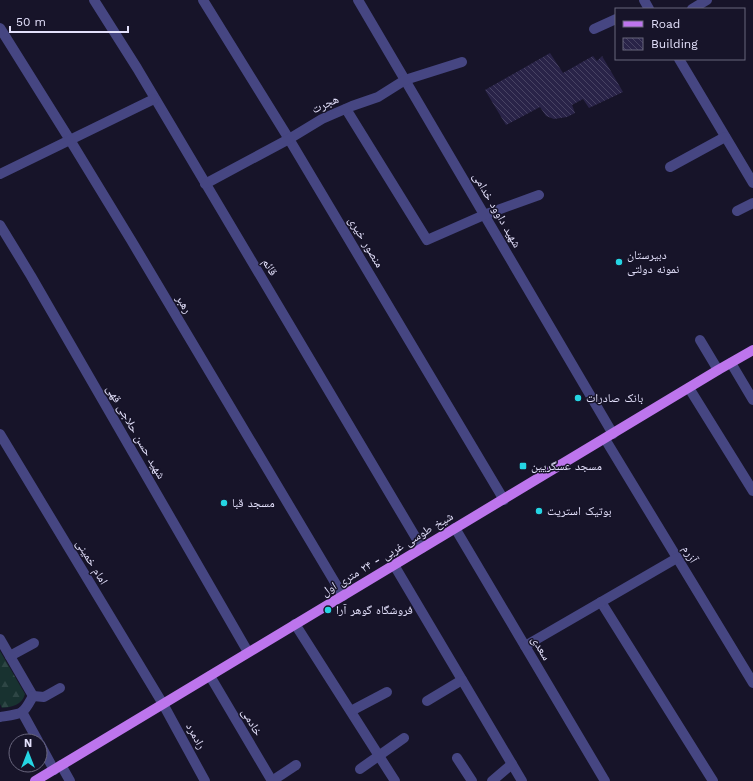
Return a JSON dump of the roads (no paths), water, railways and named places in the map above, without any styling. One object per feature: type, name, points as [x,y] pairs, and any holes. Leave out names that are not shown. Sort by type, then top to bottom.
[{"type":"main road","name":"شیخ طوسی غربی - ۲۴ متری اول","points":[[35,781],[753,350]]},
{"type":"street","name":"قائم","points":[[94,0],[422,548]]},
{"type":"street","name":"منصور خیری","points":[[205,0],[290,139],[504,500]]},
{"type":"street","name":"شهید داوود خدامی","points":[[358,0],[484,215],[609,436]]},
{"type":"street","points":[[694,8],[707,0]]},
{"type":"street","points":[[594,29],[615,19]]},
{"type":"street","name":"رهبر","points":[[0,28],[131,240],[343,596]]},
{"type":"street","points":[[680,60],[753,183]]},
{"type":"street","name":"هجرت","points":[[205,184],[290,139],[322,119],[378,97],[405,80],[462,62]]},
{"type":"street","points":[[0,174],[154,98]]},
{"type":"street","points":[[346,109],[427,240],[484,215],[539,195]]},
{"type":"street","points":[[670,167],[725,137]]},
{"type":"street","points":[[737,211],[753,203]]},
{"type":"street","name":"شهید حسن حلاجی قهی","points":[[0,225],[248,652]]},
{"type":"street","points":[[700,340],[718,370]]},
{"type":"street","points":[[731,363],[753,400]]},
{"type":"street","points":[[689,388],[753,491]]},
{"type":"street","name":"امام خمینی","points":[[0,434],[163,704]]},
{"type":"street","name":"آزرم","points":[[609,436],[677,558],[753,683]]},
{"type":"street","name":"سعدی","points":[[455,528],[605,781]]},
{"type":"street","points":[[525,646],[677,558]]},
{"type":"street","points":[[394,565],[522,781]]},
{"type":"street","points":[[601,602],[713,781]]},
{"type":"street","points":[[295,624],[395,781]]},
{"type":"street","points":[[0,639],[33,696]]},
{"type":"street","points":[[10,656],[34,643]]},
{"type":"street","name":"خادمی","points":[[210,676],[272,781]]},
{"type":"street","points":[[427,701],[462,680]]},
{"type":"street","points":[[33,696],[44,697],[60,688]]},
{"type":"street","points":[[351,711],[388,692]]},
{"type":"street","points":[[0,717],[11,716],[22,712],[33,696]]},
{"type":"street","name":"رادمرد","points":[[163,704],[205,781]]},
{"type":"street","points":[[22,712],[34,733]]},
{"type":"street","points":[[360,769],[404,738]]},
{"type":"street","points":[[48,755],[70,781]]},
{"type":"street","points":[[457,758],[472,781]]},
{"type":"street","points":[[492,781],[512,764]]},
{"type":"street","points":[[272,781],[296,765]]},
{"type":"place","name":"دبیرستان نمونه دولتی","points":[[619,262]]},
{"type":"place","name":"بانک صادرات","points":[[578,398]]},
{"type":"place","name":"مسجد عسگریین","points":[[523,466]]},
{"type":"place","name":"مسجد قبا","points":[[224,503]]},
{"type":"place","name":"بوتیک استریت","points":[[539,511]]},
{"type":"place","name":"فروشگاه گوهر آرا","points":[[328,610]]}]
